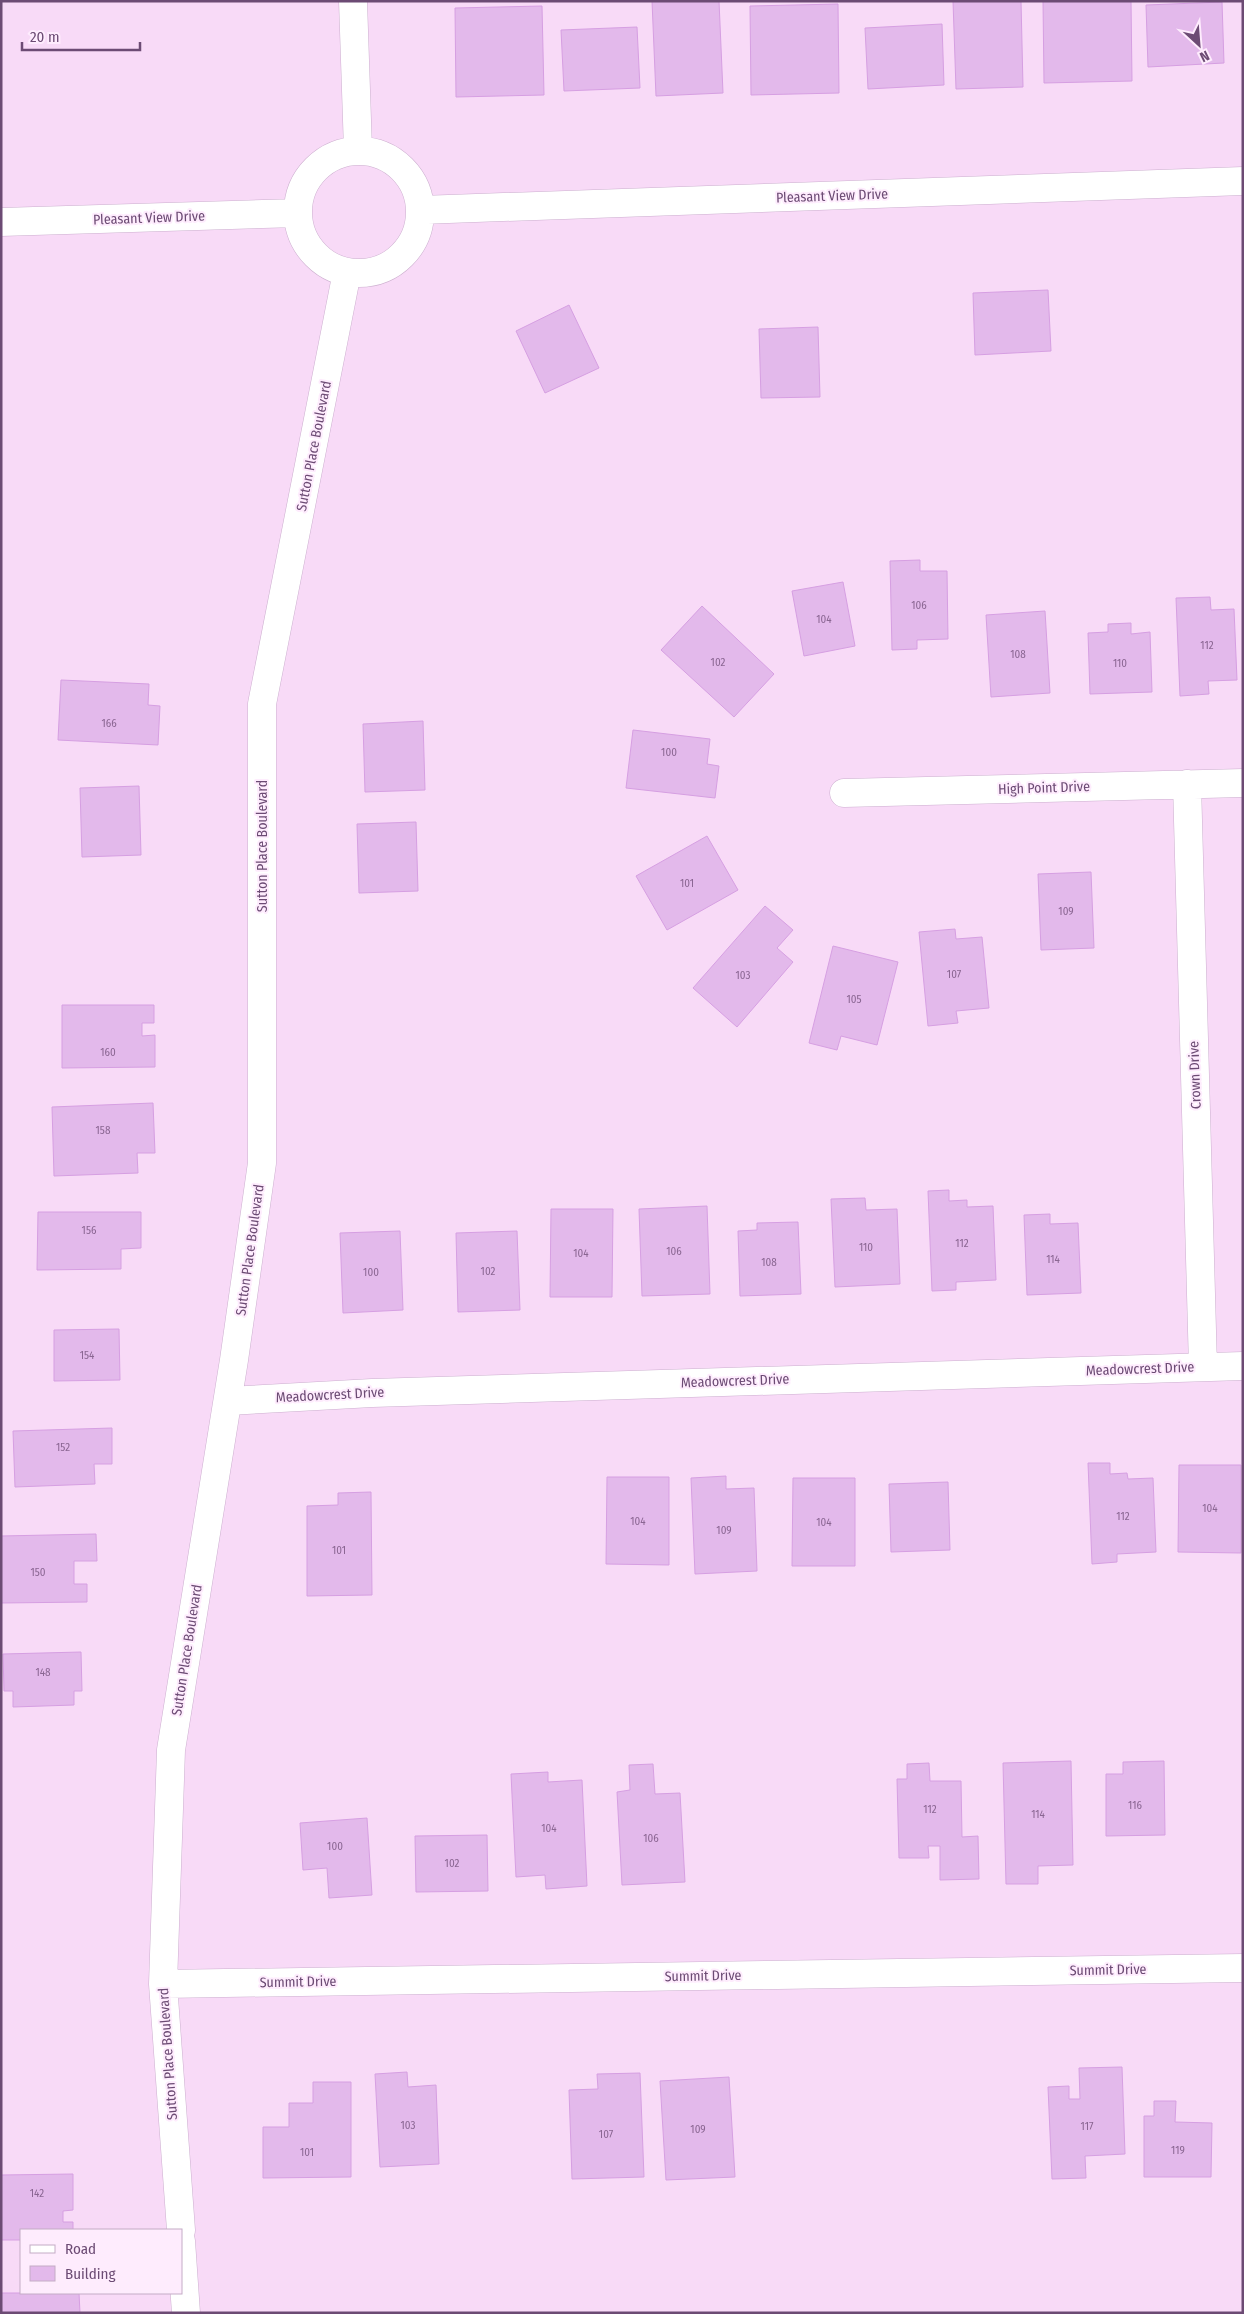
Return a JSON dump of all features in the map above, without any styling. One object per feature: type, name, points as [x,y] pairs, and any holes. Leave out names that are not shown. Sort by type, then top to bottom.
[{"type":"street","points":[[353,1],[358,150]]},
{"type":"street","points":[[358,150],[378,153],[394,162],[408,175],[417,191],[421,210],[418,228],[411,245],[399,259],[383,268],[366,273],[348,272],[328,265],[312,252],[301,234],[298,213],[300,194],[308,177],[322,163],[339,154],[358,150]]},
{"type":"street","name":"Pleasant View Drive","points":[[421,210],[1243,181]]},
{"type":"street","name":"Pleasant View Drive","points":[[1,222],[298,213]]},
{"type":"street","name":"Sutton Place Boulevard","points":[[180,2229],[163,1984],[171,1750],[228,1401],[262,1164],[262,704],[348,272]]},
{"type":"street","name":"High Point Drive","points":[[844,793],[1243,783]]},
{"type":"street","name":"Crown Drive","points":[[1187,784],[1202,1367]]},
{"type":"street","name":"Meadowcrest Drive","points":[[228,1401],[382,1392],[1243,1366]]},
{"type":"street","name":"Summit Drive","points":[[163,1984],[1243,1968]]},
{"type":"street","points":[[182,2255],[186,2313]]},
{"type":"shaded area","points":[[1,1],[1243,1],[1243,2313],[1,2313]]},
{"type":"building","points":[[652,1],[719,1],[723,93],[656,96]]},
{"type":"building","points":[[953,1],[1021,1],[1023,87],[956,89]]},
{"type":"building","points":[[1043,1],[1131,1],[1132,81],[1044,83]]},
{"type":"building","points":[[1222,2],[1224,63],[1148,67],[1146,5]]},
{"type":"building","points":[[838,4],[839,93],[751,95],[750,6]]},
{"type":"building","points":[[542,6],[544,95],[456,97],[455,8]]},
{"type":"building","points":[[942,24],[944,85],[868,89],[865,28]]},
{"type":"building","points":[[637,27],[640,88],[564,91],[561,30]]},
{"type":"building","points":[[1048,290],[1051,351],[975,355],[973,293]]},
{"type":"building","points":[[569,305],[599,368],[545,393],[516,331]]},
{"type":"building","points":[[818,327],[820,397],[761,398],[759,329]]},
{"type":"building","points":[[920,560],[920,571],[947,571],[948,639],[917,640],[917,649],[892,650],[890,561]]},
{"type":"building","points":[[843,582],[855,646],[804,656],[792,591]]},
{"type":"building","points":[[1210,597],[1211,610],[1234,609],[1237,680],[1208,681],[1209,694],[1180,696],[1176,598]]},
{"type":"building","points":[[702,606],[774,674],[734,717],[661,650]]},
{"type":"building","points":[[1045,611],[1050,693],[991,697],[986,615]]},
{"type":"building","points":[[1131,623],[1131,634],[1150,632],[1152,692],[1090,694],[1088,633],[1108,632],[1108,624]]},
{"type":"building","points":[[61,680],[149,684],[148,705],[160,706],[158,745],[58,740]]},
{"type":"building","points":[[423,721],[425,790],[365,792],[363,724]]},
{"type":"building","points":[[633,730],[710,739],[707,764],[719,766],[715,798],[626,788]]},
{"type":"building","points":[[139,786],[141,855],[82,857],[80,788]]},
{"type":"building","points":[[416,822],[418,891],[359,893],[357,824]]},
{"type":"building","points":[[707,836],[738,890],[667,930],[636,876]]},
{"type":"building","points":[[1091,872],[1094,948],[1041,950],[1038,874]]},
{"type":"building","points":[[765,906],[793,930],[777,948],[793,962],[737,1027],[693,988]]},
{"type":"building","points":[[955,929],[956,939],[982,937],[989,1008],[956,1011],[958,1023],[928,1026],[919,932]]},
{"type":"building","points":[[833,946],[898,962],[877,1045],[841,1036],[837,1050],[809,1043]]},
{"type":"building","points":[[62,1005],[154,1005],[154,1023],[142,1023],[142,1036],[155,1035],[155,1067],[62,1068]]},
{"type":"building","points":[[153,1103],[155,1153],[137,1153],[138,1173],[54,1176],[52,1107]]},
{"type":"building","points":[[949,1190],[949,1201],[967,1200],[967,1207],[993,1206],[996,1280],[956,1282],[956,1290],[932,1291],[928,1191]]},
{"type":"building","points":[[865,1198],[866,1210],[897,1209],[900,1284],[835,1287],[831,1199]]},
{"type":"building","points":[[707,1206],[710,1294],[642,1296],[639,1209]]},
{"type":"building","points":[[551,1209],[613,1209],[612,1297],[550,1297]]},
{"type":"building","points":[[38,1212],[141,1212],[141,1248],[121,1249],[121,1269],[37,1270]]},
{"type":"building","points":[[1050,1214],[1050,1224],[1078,1223],[1081,1293],[1027,1295],[1024,1215]]},
{"type":"building","points":[[798,1222],[801,1294],[740,1296],[738,1231],[757,1230],[757,1223]]},
{"type":"building","points":[[400,1231],[403,1310],[343,1313],[340,1233]]},
{"type":"building","points":[[517,1231],[520,1310],[458,1312],[456,1233]]},
{"type":"building","points":[[119,1329],[120,1380],[54,1381],[54,1330]]},
{"type":"building","points":[[112,1428],[112,1464],[94,1464],[95,1484],[15,1487],[13,1431]]},
{"type":"building","points":[[1088,1463],[1110,1463],[1110,1474],[1127,1473],[1128,1479],[1153,1478],[1156,1552],[1117,1554],[1117,1562],[1092,1564]]},
{"type":"building","points":[[1179,1465],[1241,1465],[1241,1553],[1178,1552]]},
{"type":"building","points":[[726,1476],[726,1489],[754,1488],[757,1571],[695,1574],[691,1478]]},
{"type":"building","points":[[607,1477],[669,1477],[669,1565],[606,1564]]},
{"type":"building","points":[[793,1478],[855,1478],[855,1566],[792,1566]]},
{"type":"building","points":[[948,1482],[950,1550],[891,1552],[889,1484]]},
{"type":"building","points":[[371,1492],[372,1595],[307,1596],[307,1506],[338,1505],[338,1493]]},
{"type":"building","points":[[96,1534],[97,1561],[74,1561],[74,1584],[87,1584],[87,1602],[1,1603],[1,1536]]},
{"type":"building","points":[[81,1652],[82,1691],[74,1691],[74,1705],[13,1707],[13,1691],[4,1691],[3,1654]]},
{"type":"building","points":[[1071,1761],[1073,1865],[1038,1866],[1038,1884],[1006,1884],[1003,1763]]},
{"type":"building","points":[[1164,1761],[1165,1835],[1106,1836],[1106,1774],[1123,1774],[1123,1762]]},
{"type":"building","points":[[929,1763],[930,1781],[961,1781],[962,1837],[978,1836],[979,1879],[940,1880],[940,1846],[928,1846],[929,1858],[899,1858],[897,1779],[907,1779],[907,1764]]},
{"type":"building","points":[[653,1764],[655,1794],[680,1793],[685,1882],[622,1885],[617,1792],[630,1790],[629,1765]]},
{"type":"building","points":[[548,1772],[548,1782],[582,1780],[587,1886],[546,1889],[545,1875],[516,1877],[511,1774]]},
{"type":"building","points":[[367,1818],[372,1895],[329,1898],[327,1868],[303,1870],[300,1823]]},
{"type":"building","points":[[487,1835],[488,1891],[416,1892],[415,1836]]},
{"type":"building","points":[[1122,2067],[1125,2154],[1085,2156],[1086,2178],[1052,2179],[1048,2087],[1069,2086],[1069,2099],[1080,2099],[1079,2068]]},
{"type":"building","points":[[407,2072],[408,2087],[436,2085],[439,2164],[380,2167],[375,2074]]},
{"type":"building","points":[[640,2073],[644,2177],[572,2179],[569,2090],[598,2089],[597,2074]]},
{"type":"building","points":[[729,2077],[735,2177],[666,2180],[660,2081]]},
{"type":"building","points":[[313,2082],[351,2082],[351,2177],[263,2178],[263,2127],[289,2127],[289,2103],[313,2103]]},
{"type":"building","points":[[1154,2101],[1176,2101],[1175,2122],[1212,2123],[1211,2177],[1144,2177],[1144,2116],[1154,2116]]},
{"type":"building","points":[[73,2174],[73,2210],[63,2211],[63,2222],[73,2222],[73,2229],[20,2229],[20,2240],[1,2240],[1,2175]]},
{"type":"building","points":[[1,2293],[79,2294],[80,2313],[1,2313]]}]
